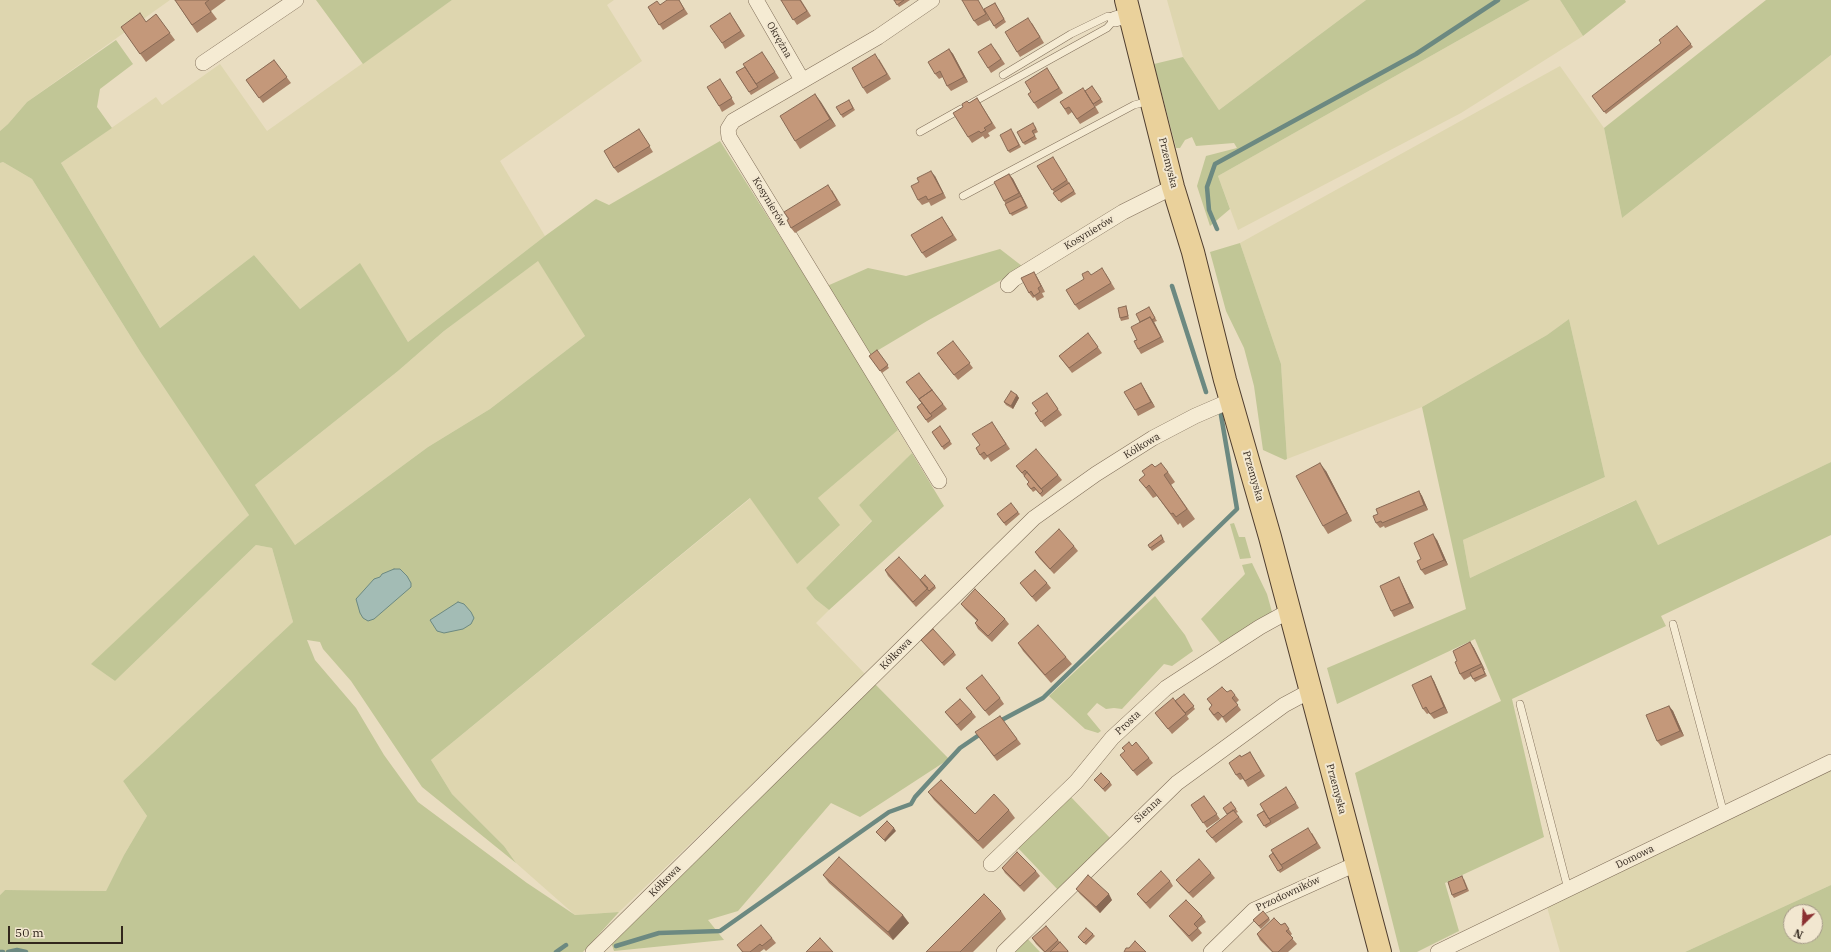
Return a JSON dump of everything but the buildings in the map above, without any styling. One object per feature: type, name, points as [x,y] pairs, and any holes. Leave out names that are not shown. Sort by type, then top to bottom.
[{"type":"main road","name":"Przemyska","points":[[1124,12],[1152,100],[1173,186],[1270,537],[1380,952]]},
{"type":"street","points":[[203,63],[296,0]]},
{"type":"street","name":"Okrężna","points":[[756,0],[802,80]]},
{"type":"street","name":"Kosynierów","points":[[932,0],[878,37],[733,121],[728,128],[729,136],[939,482]]},
{"type":"street","name":"Kosynierów","points":[[1008,285],[1014,279],[1117,216],[1173,186]]},
{"type":"street","name":"Kółkowa","points":[[593,952],[1034,518],[1096,474],[1153,438],[1195,416],[1232,400]]},
{"type":"street","name":"Prosta","points":[[991,864],[1076,782],[1112,738],[1166,688],[1260,627],[1289,611]]},
{"type":"street","name":"Sienna","points":[[1004,952],[1177,783],[1284,705],[1310,691]]},
{"type":"street","name":"Domowa","points":[[1438,952],[1831,762]]},
{"type":"street","name":"Przodowników","points":[[1211,952],[1254,910],[1356,864]]},
{"type":"lane","points":[[1003,75],[1071,34],[1108,16],[1124,12]]},
{"type":"lane","points":[[920,132],[1107,28],[1124,12]]},
{"type":"lane","points":[[963,196],[1134,105],[1152,100]]},
{"type":"lane","points":[[1672,624],[1724,814]]},
{"type":"lane","points":[[1520,704],[1568,889]]},
{"type":"shaded area","points":[[0,0],[170,0],[27,102],[0,131]]},
{"type":"shaded area","points":[[452,0],[614,0],[607,5],[642,61],[500,161],[545,236],[408,342],[360,264],[300,309],[254,255],[160,328],[61,163],[156,97],[162,105],[220,64],[267,131]]},
{"type":"shaded area","points":[[1167,0],[1366,0],[1219,110],[1183,57]]},
{"type":"shaded area","points":[[1530,0],[1560,0],[1583,36],[1461,113],[1238,230],[1218,176]]},
{"type":"shaded area","points":[[1831,55],[1831,462],[1658,545],[1635,500],[1470,578],[1463,540],[1605,477],[1569,319],[1547,335],[1422,407],[1287,459],[1281,364],[1240,243],[1560,66],[1604,128],[1622,218]]},
{"type":"shaded area","points":[[3,162],[32,179],[141,353],[249,515],[92,664],[115,681],[256,545],[272,548],[293,622],[123,781],[147,816],[124,855],[106,891],[5,890],[0,895],[0,163]]},
{"type":"shaded area","points":[[538,260],[585,336],[490,409],[428,447],[295,545],[255,485],[398,371],[444,331]]},
{"type":"shaded area","points":[[898,430],[912,453],[859,505],[872,520],[806,588],[815,599],[829,610],[816,623],[866,675],[619,912],[575,915],[516,863],[504,846],[452,794],[431,760],[751,498],[797,564],[818,498]]},
{"type":"shaded area","points":[[1831,769],[1831,885],[1790,904],[1783,904],[1783,907],[1685,952],[1560,952],[1547,907]]},
{"type":"green space","points":[[316,0],[452,0],[363,64]]},
{"type":"green space","points":[[1366,0],[1530,0],[1218,176],[1230,209],[1210,226],[1197,186],[1206,156],[1237,148],[1234,143],[1196,146],[1192,137],[1185,140],[1180,148],[1176,148],[1154,64],[1183,57],[1219,110]]},
{"type":"green space","points":[[1560,0],[1625,0],[1626,2],[1583,36]]},
{"type":"green space","points":[[1766,0],[1831,0],[1831,55],[1622,218],[1604,128]]},
{"type":"green space","points":[[116,40],[133,64],[100,89],[97,107],[112,128],[61,163],[160,328],[254,255],[300,309],[360,263],[408,342],[545,236],[596,199],[609,205],[720,141],[860,363],[898,430],[818,498],[840,525],[797,564],[750,498],[431,760],[452,794],[504,846],[516,863],[422,787],[351,681],[323,649],[320,642],[307,640],[315,660],[356,708],[384,755],[418,802],[527,883],[575,915],[619,912],[583,952],[0,952],[0,895],[5,890],[106,891],[124,855],[147,816],[123,781],[293,622],[272,548],[256,545],[115,681],[91,664],[249,515],[141,353],[32,179],[3,162],[0,163],[0,131],[27,102]],"holes":[[[538,261],[585,336],[490,409],[428,447],[295,545],[255,485],[398,371],[444,331]]]},
{"type":"green space","points":[[1240,243],[1281,364],[1287,459],[1285,460],[1263,450],[1254,386],[1244,348],[1226,311],[1210,252]]},
{"type":"green space","points":[[1000,249],[1022,266],[1003,279],[927,321],[870,355],[827,286],[868,268],[906,276]]},
{"type":"green space","points":[[1569,319],[1605,477],[1463,540],[1470,578],[1636,500],[1658,545],[1831,462],[1831,535],[1661,616],[1666,626],[1512,699],[1544,837],[1445,883],[1459,931],[1417,952],[1400,952],[1355,773],[1501,701],[1475,639],[1337,704],[1327,668],[1466,609],[1422,407],[1547,335]]},
{"type":"green space","points":[[912,453],[944,506],[829,610],[815,599],[806,588],[872,521],[859,505]]},
{"type":"green space","points":[[1234,523],[1239,537],[1245,537],[1251,558],[1240,559],[1230,524]]},
{"type":"green space","points":[[1252,563],[1267,594],[1272,612],[1221,644],[1201,619],[1245,574],[1242,565]]},
{"type":"green space","points":[[1155,596],[1185,635],[1193,651],[1172,666],[1164,664],[1122,709],[1106,709],[1097,703],[1087,714],[1101,731],[1098,733],[1085,729],[1049,696]]},
{"type":"green space","points":[[875,684],[949,759],[860,817],[831,803],[738,911],[708,920],[724,940],[614,951],[611,942],[644,913]]},
{"type":"green space","points":[[1070,796],[1111,839],[1059,891],[1018,848]]},
{"type":"green space","points":[[1831,885],[1831,952],[1685,952],[1783,907],[1783,944],[1823,944],[1823,904],[1790,904]]},
{"type":"green space","points":[[1026,937],[1040,952],[1011,952]]},
{"type":"water","points":[[394,569],[400,569],[407,576],[411,583],[411,587],[374,619],[368,621],[363,618],[360,613],[356,599],[374,579]]},
{"type":"water","points":[[458,602],[464,604],[471,612],[474,618],[471,624],[463,629],[444,633],[437,631],[430,620]]},
{"type":"waterway","points":[[1217,229],[1209,210],[1207,187],[1215,164],[1416,54],[1498,0]]},
{"type":"waterway","points":[[1172,286],[1206,392]]},
{"type":"waterway","points":[[998,722],[1043,698],[1237,509],[1221,415]]},
{"type":"waterway","points":[[616,946],[659,933],[720,931],[889,812],[911,804],[915,797],[960,748],[982,733]]},
{"type":"waterway","points":[[556,952],[566,945]]},
{"type":"waterway","points":[[8,952],[17,950],[26,952]]}]
